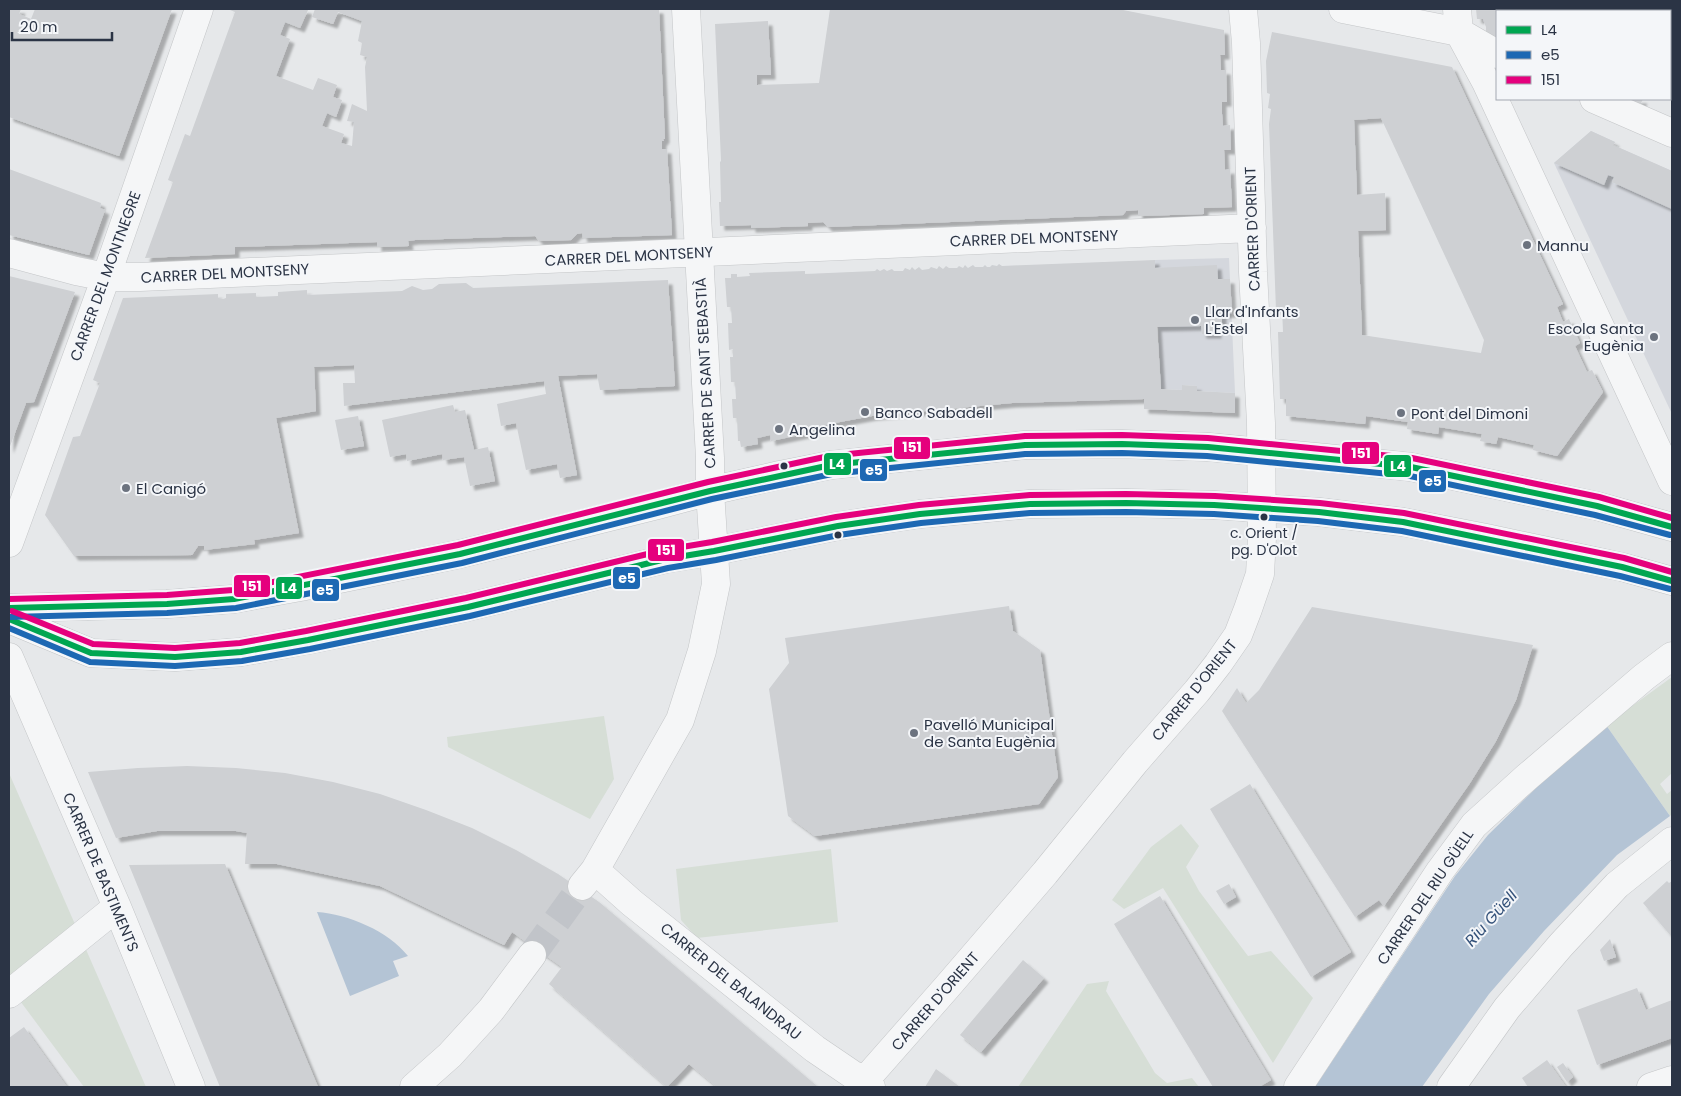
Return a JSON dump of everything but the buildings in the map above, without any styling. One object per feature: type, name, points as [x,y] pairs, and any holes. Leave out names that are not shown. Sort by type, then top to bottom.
[{"type":"main road","points":[[9,608],[167,604],[234,599],[460,554],[710,491],[831,465],[1025,445],[1122,444],[1208,447],[1420,469],[1597,506],[1672,527]]},
{"type":"main road","points":[[9,618],[91,653],[175,657],[241,652],[468,607],[666,560],[838,526],[920,514],[1030,504],[1126,503],[1262,508],[1319,512],[1403,522],[1588,559],[1672,581]]},
{"type":"street","name":"CARRER DEL MONTNEGRE","points":[[9,543],[106,277],[199,9]]},
{"type":"street","name":"CARRER DE SANT SEBASTIÀ","points":[[589,878],[680,720],[702,650],[716,584],[686,9]]},
{"type":"street","name":"CARRER D'ORIENT","points":[[864,1086],[1218,664],[1238,635],[1260,574],[1262,538],[1261,452],[1246,43],[1243,9]]},
{"type":"street","points":[[1343,9],[1458,20],[1496,53]]},
{"type":"street","points":[[1458,20],[1672,481]]},
{"type":"street","points":[[1597,100],[1670,125]]},
{"type":"street","name":"CARRER DEL MONTSENY","points":[[9,253],[106,277],[140,277],[1252,228]]},
{"type":"street","name":"CARRER DEL RIU GÜELL","points":[[1298,1087],[1440,871],[1474,825],[1527,776],[1644,677],[1672,656]]},
{"type":"street","name":"CARRER DE BASTIMENTS","points":[[9,657],[118,907],[191,1087]]},
{"type":"street","points":[[1451,1087],[1507,1008],[1560,945],[1617,885],[1672,841]]},
{"type":"street","name":"CARRER DEL BALANDRAU","points":[[589,878],[632,902],[864,1086]]},
{"type":"street","points":[[9,994],[118,907]]},
{"type":"street","points":[[414,1087],[450,1055],[491,1010],[532,955]]},
{"type":"street","points":[[1651,1087],[1672,1080]]},
{"type":"shaded area","name":"Escola Santa Eugènia","points":[[1591,131],[1615,142],[1613,145],[1672,171],[1672,414],[1554,163]]},
{"type":"shaded area","name":"Llar d'Infants L'Estel","points":[[1229,258],[1235,393],[1197,391],[1197,386],[1182,385],[1182,390],[1161,389],[1155,260]]},
{"type":"shaded area","points":[[1672,677],[1672,773],[1660,784],[1667,794],[1672,790],[1672,814],[1670,816],[1606,725]]},
{"type":"shaded area","points":[[604,716],[614,779],[590,819],[448,747],[447,737]]},
{"type":"shaded area","points":[[9,773],[146,1087],[84,1087],[9,986]]},
{"type":"shaded area","points":[[1181,824],[1199,846],[1186,867],[1199,891],[1248,956],[1271,951],[1313,998],[1273,1063],[1163,888],[1124,909],[1112,900],[1151,847]]},
{"type":"shaded area","points":[[831,849],[838,922],[697,938],[681,920],[676,869]]},
{"type":"shaded area","points":[[1109,981],[1106,991],[1155,1073],[1167,1083],[1192,1078],[1199,1087],[1018,1087],[1087,984]]},
{"type":"water","name":"Riu Güell","points":[[1606,725],[1670,816],[1617,855],[1544,931],[1489,994],[1422,1087],[1315,1087],[1455,876],[1488,835],[1537,787]]},
{"type":"water","points":[[317,912],[329,913],[354,920],[367,925],[390,939],[408,956],[393,961],[399,976],[350,996]]},
{"type":"tunnel","points":[[532,955],[582,886]]},
{"type":"transit line","name":"151","points":[[9,599],[167,595],[233,590],[458,545],[708,482],[829,456],[1025,436],[1122,435],[1208,438],[1412,458],[1599,497],[1672,518]]},
{"type":"transit line","name":"L4","points":[[9,608],[167,604],[234,599],[460,554],[710,491],[831,465],[1025,445],[1122,444],[1208,447],[1411,467],[1597,506],[1672,527]]},
{"type":"transit line","name":"e5","points":[[9,617],[167,613],[236,608],[462,563],[712,499],[832,474],[1025,454],[1122,453],[1207,456],[1410,476],[1595,515],[1670,535]]},
{"type":"transit line","name":"151","points":[[12,611],[93,644],[175,648],[240,643],[466,598],[664,550],[836,517],[919,505],[1030,495],[1126,494],[1215,496],[1320,503],[1404,513],[1624,558],[1672,572]]},
{"type":"transit line","name":"L4","points":[[9,619],[91,653],[175,657],[241,652],[468,607],[666,559],[838,526],[920,514],[1030,504],[1126,503],[1214,505],[1319,512],[1403,522],[1622,567],[1672,581]]},
{"type":"transit line","name":"e5","points":[[9,628],[90,662],[175,666],[242,661],[470,616],[668,568],[839,535],[921,523],[1030,513],[1126,512],[1214,514],[1318,521],[1402,531],[1620,576],[1670,589]]},
{"type":"place","name":"Mannu","points":[[1527,245]]},
{"type":"place","name":"Llar d'Infants L'Estel","points":[[1195,320]]},
{"type":"place","name":"Escola Santa Eugènia","points":[[1654,337]]},
{"type":"place","name":"Banco Sabadell","points":[[865,412]]},
{"type":"place","name":"Pont del Dimoni","points":[[1401,413]]},
{"type":"place","name":"Angelina","points":[[779,429]]},
{"type":"place","name":"El Canigó","points":[[126,488]]},
{"type":"place","name":"c. Orient / pg. D'Olot","points":[[1264,517]]},
{"type":"place","name":"Pavelló Municipal de Santa Eugènia","points":[[914,733]]}]
